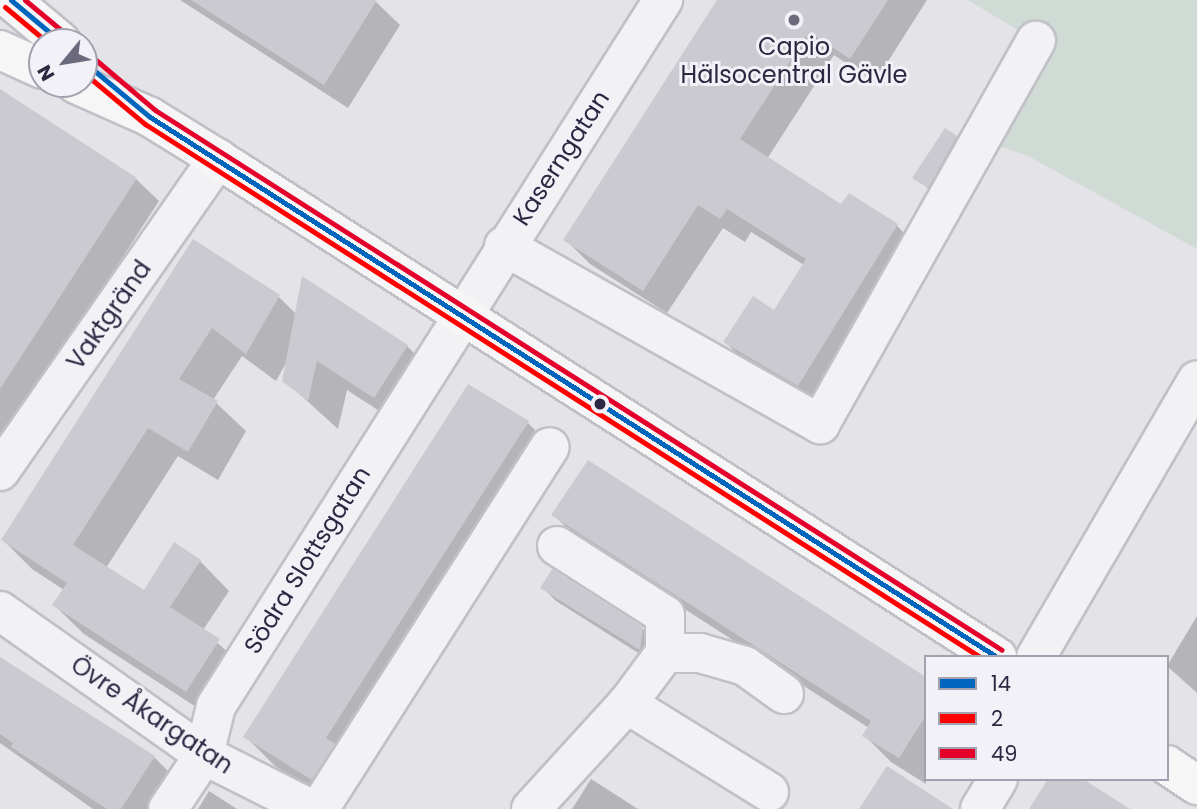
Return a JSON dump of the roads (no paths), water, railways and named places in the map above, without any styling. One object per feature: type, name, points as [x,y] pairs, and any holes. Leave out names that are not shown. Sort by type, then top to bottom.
[{"type":"main road","points":[[11,0],[44,28]]},
{"type":"main road","points":[[0,50],[28,63]]},
{"type":"main road","points":[[98,74],[150,117]]},
{"type":"main road","points":[[98,94],[150,117],[218,159],[460,317],[994,655]]},
{"type":"main road","points":[[1169,766],[1197,785]]},
{"type":"street","name":"Kaserngatan","points":[[460,317],[663,0]]},
{"type":"street","points":[[503,246],[820,424],[1037,41]]},
{"type":"street","name":"Vaktgränd","points":[[0,471],[218,159]]},
{"type":"street","name":"Södra Slottsgatan","points":[[168,809],[204,755],[216,706],[460,317]]},
{"type":"street","points":[[1037,655],[1197,380]]},
{"type":"street","points":[[319,809],[551,447]]},
{"type":"street","points":[[531,809],[627,704],[665,653],[665,615],[557,546]]},
{"type":"street","name":"Övre Åkargatan","points":[[0,611],[204,755],[311,809]]},
{"type":"street","points":[[665,653],[700,653],[745,666],[784,694]]},
{"type":"street","points":[[627,704],[769,792]]},
{"type":"street","points":[[979,809],[997,781]]},
{"type":"place","name":"Capio Hälsocentral Gävle","points":[[794,20]]}]
